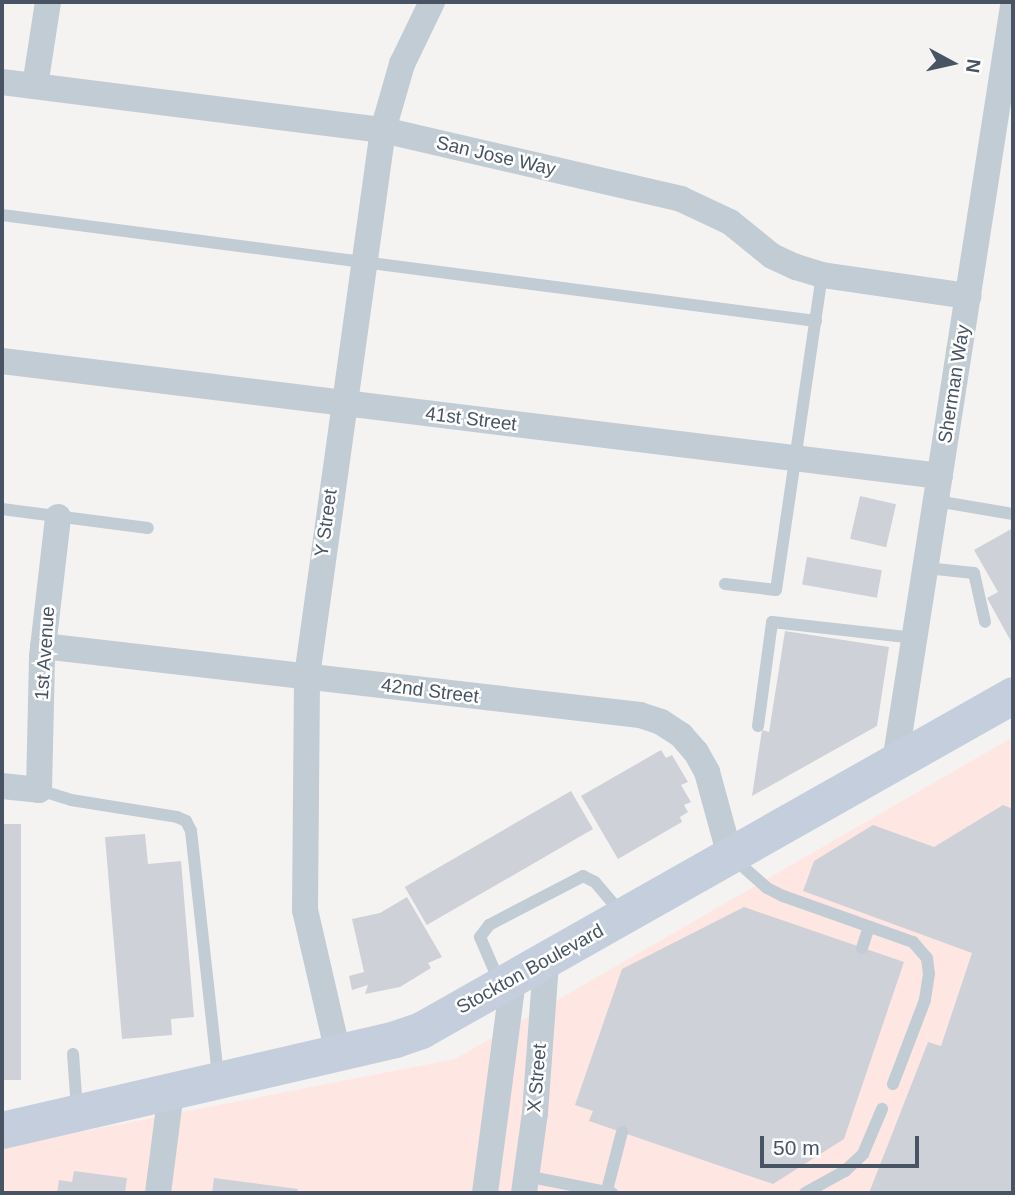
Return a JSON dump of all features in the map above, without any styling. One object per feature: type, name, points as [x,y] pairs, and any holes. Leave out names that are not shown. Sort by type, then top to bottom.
[{"type":"main road","name":"Stockton Boulevard","points":[[2,1130],[338,1052],[421,1030],[546,962],[1013,695]]},
{"type":"street","points":[[35,86],[48,2]]},
{"type":"street","name":"Y Street","points":[[338,1052],[305,910],[307,676],[383,130],[402,64],[432,2]]},
{"type":"street","name":"Sherman Way","points":[[895,762],[1013,6]]},
{"type":"street","name":"San Jose Way","points":[[2,82],[383,130],[681,199],[706,208],[730,222],[772,256],[822,275],[968,296]]},
{"type":"street","name":"41st Street","points":[[2,361],[796,459],[938,489]]},
{"type":"street","name":"1st Avenue","points":[[39,790],[43,646],[58,517]]},
{"type":"street","name":"42nd Street","points":[[43,646],[640,715],[661,722],[681,734],[696,752],[706,772],[730,856]]},
{"type":"street","points":[[2,786],[39,790]]},
{"type":"street","name":"X Street","points":[[525,1185],[535,1113],[546,962]]},
{"type":"street","name":"X Street","points":[[485,1193],[507,984]]},
{"type":"street","points":[[158,1193],[171,1091]]},
{"type":"lane","points":[[2,215],[816,321]]},
{"type":"lane","points":[[725,584],[776,590],[822,275]]},
{"type":"lane","points":[[938,489],[1013,514]]},
{"type":"lane","points":[[2,509],[148,528]]},
{"type":"lane","points":[[926,568],[974,573],[985,622]]},
{"type":"lane","points":[[758,726],[772,622],[915,638]]},
{"type":"lane","points":[[39,790],[71,800],[177,817],[186,821],[191,831],[219,1080]]},
{"type":"lane","points":[[730,856],[767,888],[783,897],[913,942],[927,958],[929,974],[925,1000],[893,1083]]},
{"type":"lane","points":[[507,984],[480,937],[489,925],[583,876],[594,882],[624,916]]},
{"type":"lane","points":[[862,948],[869,927]]},
{"type":"lane","points":[[73,1054],[78,1112]]},
{"type":"lane","points":[[805,1193],[845,1171],[863,1154],[882,1109]]},
{"type":"lane","points":[[525,1185],[609,1192],[622,1132]]},
{"type":"shaded area","points":[[1013,737],[1013,1193],[2,1193],[2,1147],[455,1059]]},
{"type":"building","points":[[860,496],[896,504],[886,547],[850,539]]},
{"type":"building","points":[[1013,528],[1013,645],[987,598],[998,592],[974,550]]},
{"type":"building","points":[[807,557],[882,570],[877,598],[802,585]]},
{"type":"building","points":[[785,631],[889,647],[877,726],[752,796],[762,730],[769,732]]},
{"type":"building","points":[[661,750],[666,758],[672,755],[688,782],[681,785],[691,802],[684,805],[688,812],[680,817],[682,822],[618,859],[581,796]]},
{"type":"building","points":[[571,791],[593,829],[427,925],[405,887]]},
{"type":"building","points":[[1003,805],[1013,809],[1013,1193],[869,1193],[928,1042],[941,1046],[972,953],[803,891],[814,861],[873,825],[934,847]]},
{"type":"building","points":[[2,824],[21,824],[21,1080],[2,1080]]},
{"type":"building","points":[[145,834],[148,864],[181,861],[194,1017],[171,1019],[172,1035],[122,1039],[105,837]]},
{"type":"building","points":[[407,897],[442,957],[428,963],[431,968],[400,987],[365,994],[368,985],[352,990],[349,976],[364,972],[352,919],[380,913]]},
{"type":"building","points":[[744,907],[904,962],[844,1139],[773,1184],[589,1121],[593,1111],[575,1105],[622,969]]},
{"type":"building","points":[[74,1171],[127,1178],[125,1193],[57,1193],[59,1180],[72,1182]]},
{"type":"building","points":[[214,1178],[298,1189],[297,1193],[212,1193]]}]
